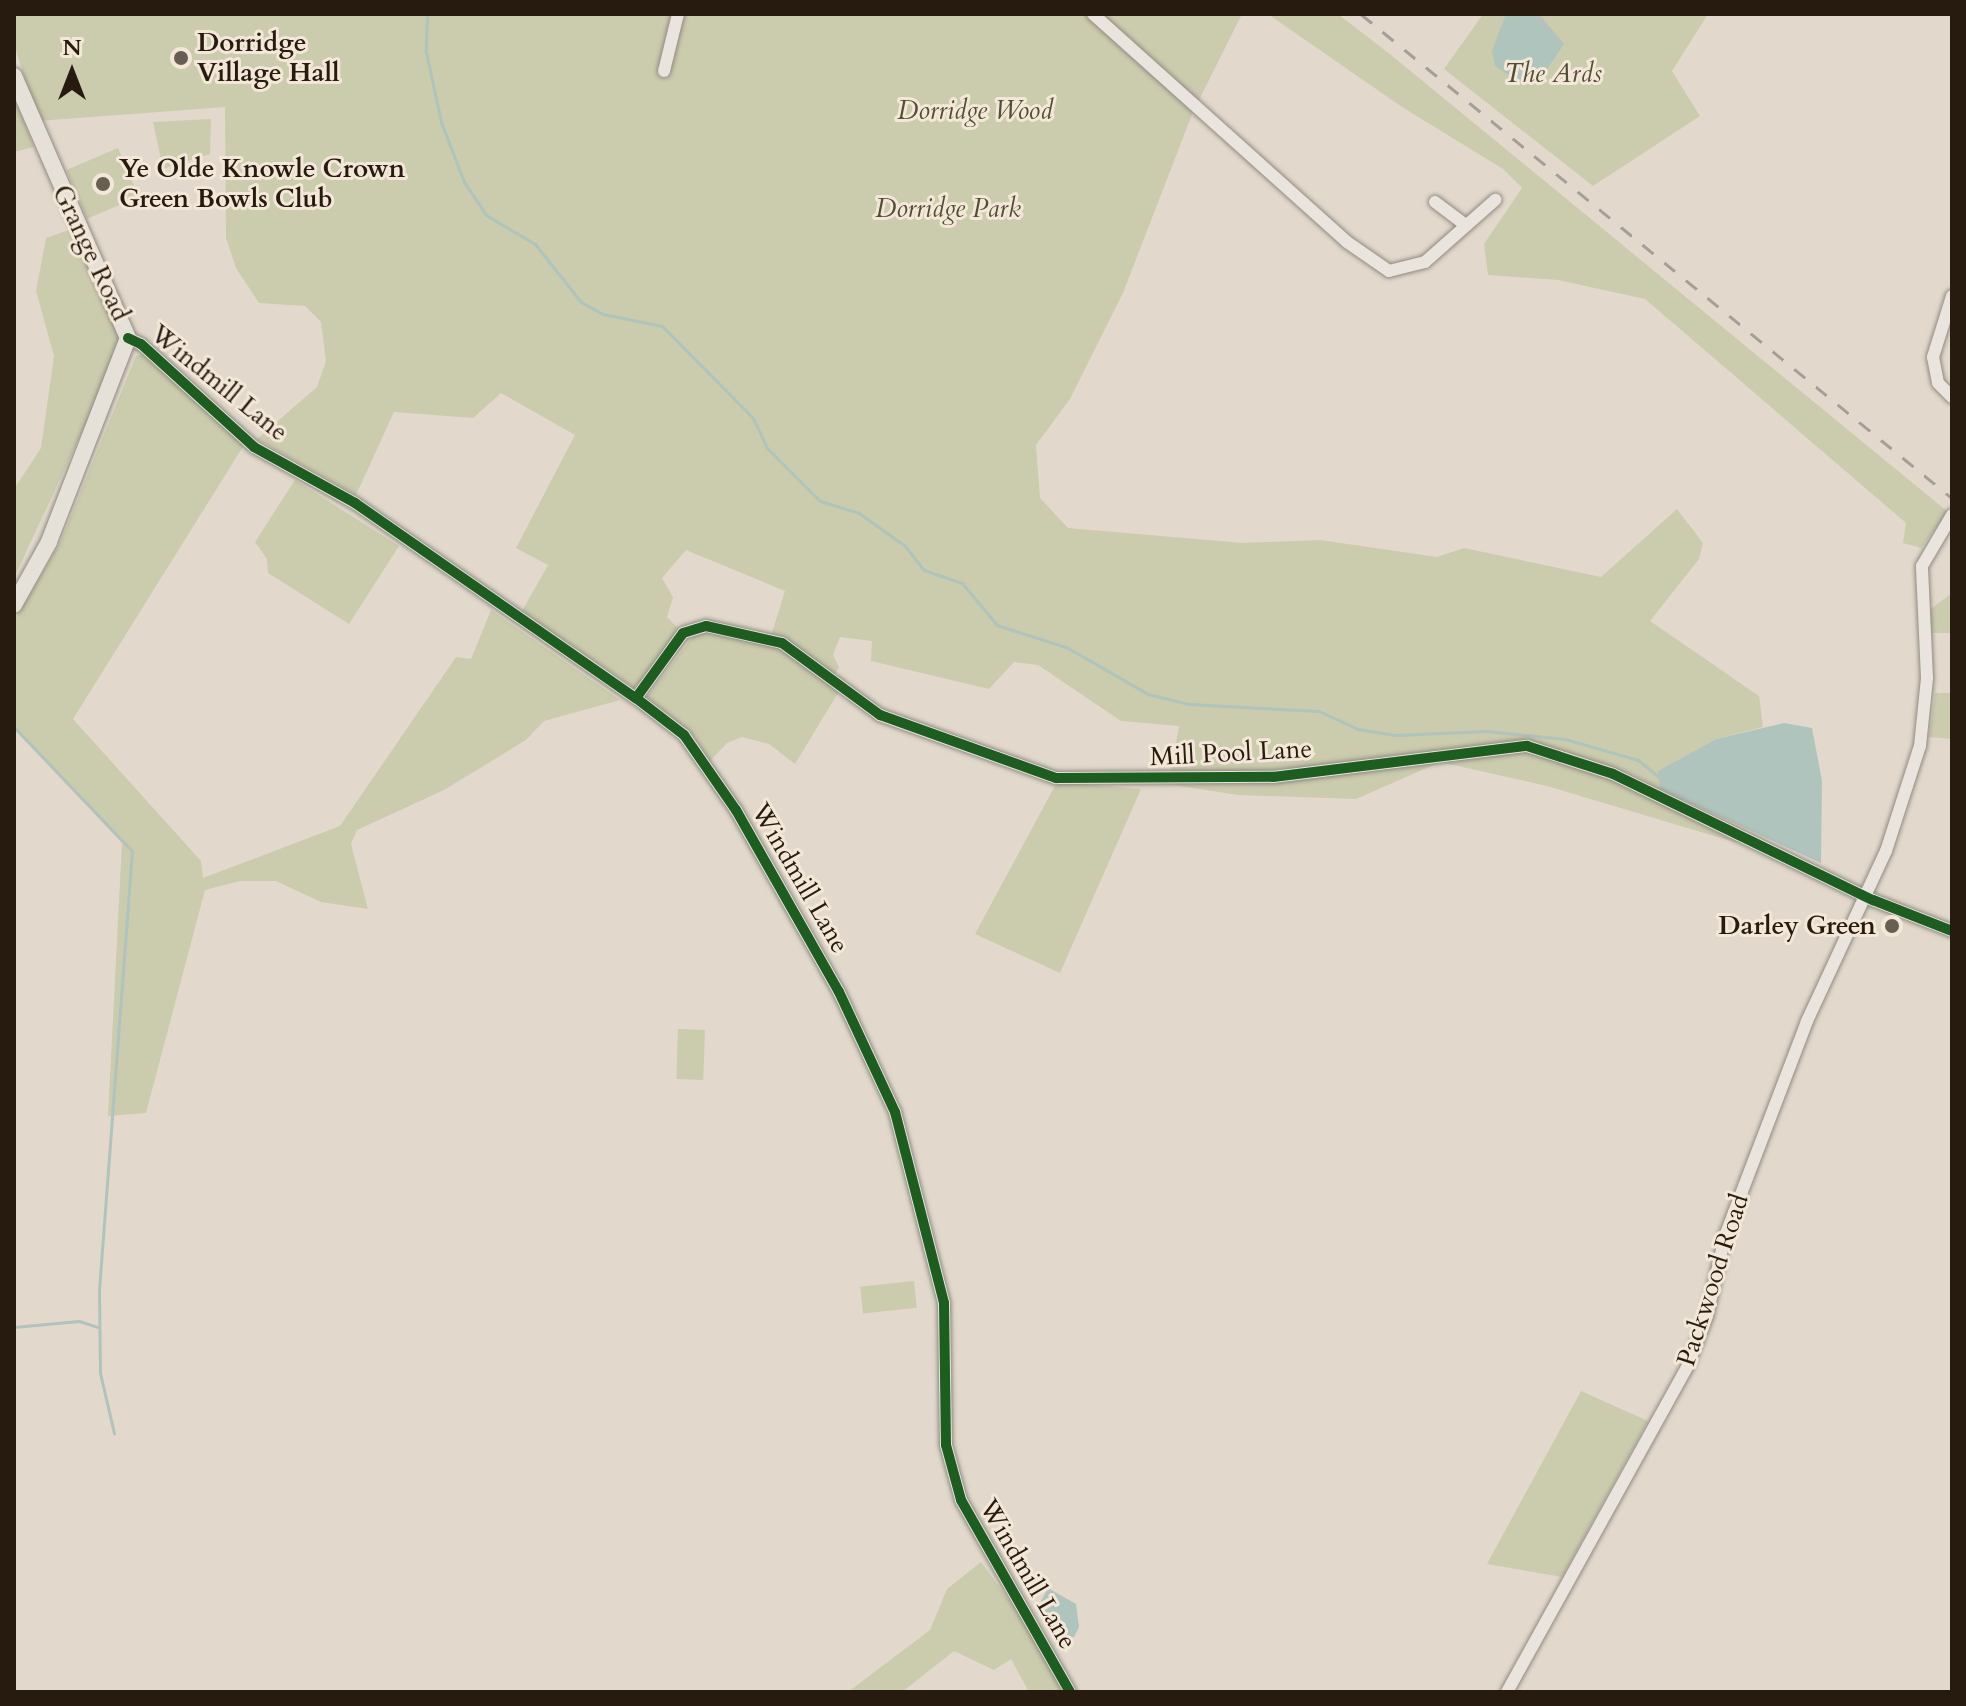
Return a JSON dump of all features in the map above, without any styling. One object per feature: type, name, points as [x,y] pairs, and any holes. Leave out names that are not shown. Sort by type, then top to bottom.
[{"type":"main road","name":"Grange Road","points":[[14,76],[128,338],[49,542],[14,605]]},
{"type":"street","points":[[664,71],[678,14]]},
{"type":"street","points":[[1093,14],[1195,109],[1350,243],[1389,271],[1425,262],[1495,200]]},
{"type":"street","points":[[1435,202],[1465,225]]},
{"type":"street","points":[[1952,296],[1933,357],[1938,383],[1952,397]]},
{"type":"street","name":"Windmill Lane","points":[[128,338],[254,447],[355,503],[636,698],[684,735],[736,810],[839,992],[895,1112],[944,1303],[946,1445],[961,1500],[1070,1692]]},
{"type":"street","name":"Packwood Road","points":[[1507,1692],[1688,1365],[1707,1316],[1725,1236],[1792,1059],[1823,979],[1865,896],[1899,815],[1920,746],[1927,678],[1922,566],[1952,515]]},
{"type":"street","name":"Mill Pool Lane","points":[[636,698],[683,633],[706,626],[782,643],[880,715],[1056,778],[1273,777],[1527,746],[1613,774],[1865,896],[1952,931]]},
{"type":"green space","points":[[14,14],[1242,14],[1193,112],[1123,293],[1070,399],[1036,445],[1040,498],[1068,528],[1243,543],[1320,540],[1437,557],[1464,548],[1601,577],[1677,509],[1703,543],[1699,559],[1650,621],[1759,696],[1763,727],[1716,739],[1659,771],[1660,789],[1634,775],[1534,741],[1273,774],[1170,776],[1179,726],[1121,721],[1038,665],[1014,662],[989,689],[871,661],[872,641],[840,637],[833,655],[839,667],[833,677],[797,646],[771,636],[785,591],[686,550],[662,578],[673,597],[667,617],[679,629],[636,689],[522,611],[548,565],[516,548],[575,435],[501,393],[473,418],[394,412],[356,495],[257,439],[317,387],[326,361],[321,322],[305,306],[259,303],[236,268],[226,238],[225,107],[38,121],[14,44]]},
{"type":"green space","points":[[1268,14],[1338,14],[1391,55],[1948,512],[1921,548],[1903,543],[1906,523],[1645,299],[1558,280],[1488,275],[1484,244],[1522,188],[1503,169],[1402,107]]},
{"type":"green space","name":"The Ards","points":[[1483,14],[1708,14],[1672,71],[1700,116],[1593,186],[1444,69]]},
{"type":"green space","points":[[14,97],[34,147],[14,152]]},
{"type":"green space","name":"Ye Olde Knowle Crown Green Bowls Club","points":[[211,119],[210,154],[163,169],[153,122]]},
{"type":"green space","name":"Ye Olde Knowle Crown Green Bowls Club","points":[[118,148],[139,197],[87,219],[66,170]]},
{"type":"green space","points":[[72,229],[122,335],[115,361],[14,578],[14,489],[41,448],[54,356],[36,291],[46,238]]},
{"type":"green space","points":[[143,354],[244,445],[73,719],[201,861],[203,878],[340,826],[456,657],[471,659],[491,610],[620,700],[544,721],[526,740],[444,790],[357,830],[351,844],[368,909],[321,902],[276,881],[240,881],[205,890],[146,1113],[108,1116],[122,843],[14,729],[14,621],[60,543],[136,356]]},
{"type":"green space","points":[[295,480],[399,546],[349,624],[268,573],[267,559],[255,542]]},
{"type":"green space","points":[[1952,593],[1952,633],[1932,633],[1928,611]]},
{"type":"green space","points":[[720,631],[796,654],[838,693],[795,764],[769,744],[742,737],[727,743],[710,761],[691,732],[647,697],[696,632]]},
{"type":"green space","points":[[1935,693],[1952,693],[1952,739],[1929,737]]},
{"type":"green space","points":[[1526,750],[1609,777],[1741,844],[1547,786],[1440,762]]},
{"type":"green space","points":[[1438,763],[1356,799],[1238,795],[1167,784],[1272,782]]},
{"type":"green space","points":[[1057,782],[1141,789],[1060,973],[975,934]]},
{"type":"green space","points":[[678,1029],[705,1030],[703,1080],[676,1079]]},
{"type":"green space","points":[[914,1281],[917,1308],[863,1313],[860,1287]]},
{"type":"green space","points":[[1581,1391],[1648,1421],[1562,1577],[1487,1564]]},
{"type":"green space","points":[[981,1562],[1027,1625],[1064,1692],[1029,1692],[1011,1659],[994,1670],[954,1651],[902,1692],[848,1692],[930,1630],[947,1589]]},
{"type":"shaded area","points":[[1506,14],[1539,14],[1564,44],[1545,72],[1522,84],[1495,66],[1492,51]]},
{"type":"shaded area","points":[[1784,723],[1812,728],[1822,781],[1821,863],[1660,789],[1658,771],[1716,739]]},
{"type":"shaded area","points":[[1048,1588],[1076,1604],[1079,1627],[1074,1637],[1065,1640],[1050,1621],[1041,1601]]},
{"type":"waterway","points":[[427,14],[426,52],[441,122],[464,182],[486,215],[535,244],[581,302],[603,314],[662,326],[753,418],[767,448],[820,501],[859,513],[905,546],[924,570],[962,583],[997,625],[1068,648],[1148,694],[1188,704],[1319,711],[1358,729],[1396,735],[1486,731],[1565,739],[1638,760],[1659,777]]},
{"type":"waterway","points":[[14,727],[132,851],[99,1291],[100,1373],[114,1433]]},
{"type":"waterway","points":[[14,1327],[79,1321],[97,1327]]},
{"type":"railway","points":[[1361,14],[1952,498]]},
{"type":"cycle path","points":[[128,338],[141,344],[254,447],[355,503],[636,698],[684,735],[736,810],[839,992],[895,1112],[944,1303],[946,1445],[961,1500],[1070,1692]]},
{"type":"cycle path","points":[[636,698],[683,633],[706,626],[782,643],[880,715],[1056,778],[1273,777],[1527,746],[1613,774],[1873,900],[1952,931]]},
{"type":"place","name":"Dorridge Village Hall","points":[[181,58]]},
{"type":"place","name":"Ye Olde Knowle Crown Green Bowls Club","points":[[103,184]]},
{"type":"place","name":"Darley Green","points":[[1892,926]]},
{"type":"park label","name":"Dorridge Wood","points":[[975,111]]},
{"type":"park label","name":"Dorridge Park","points":[[948,209]]}]
